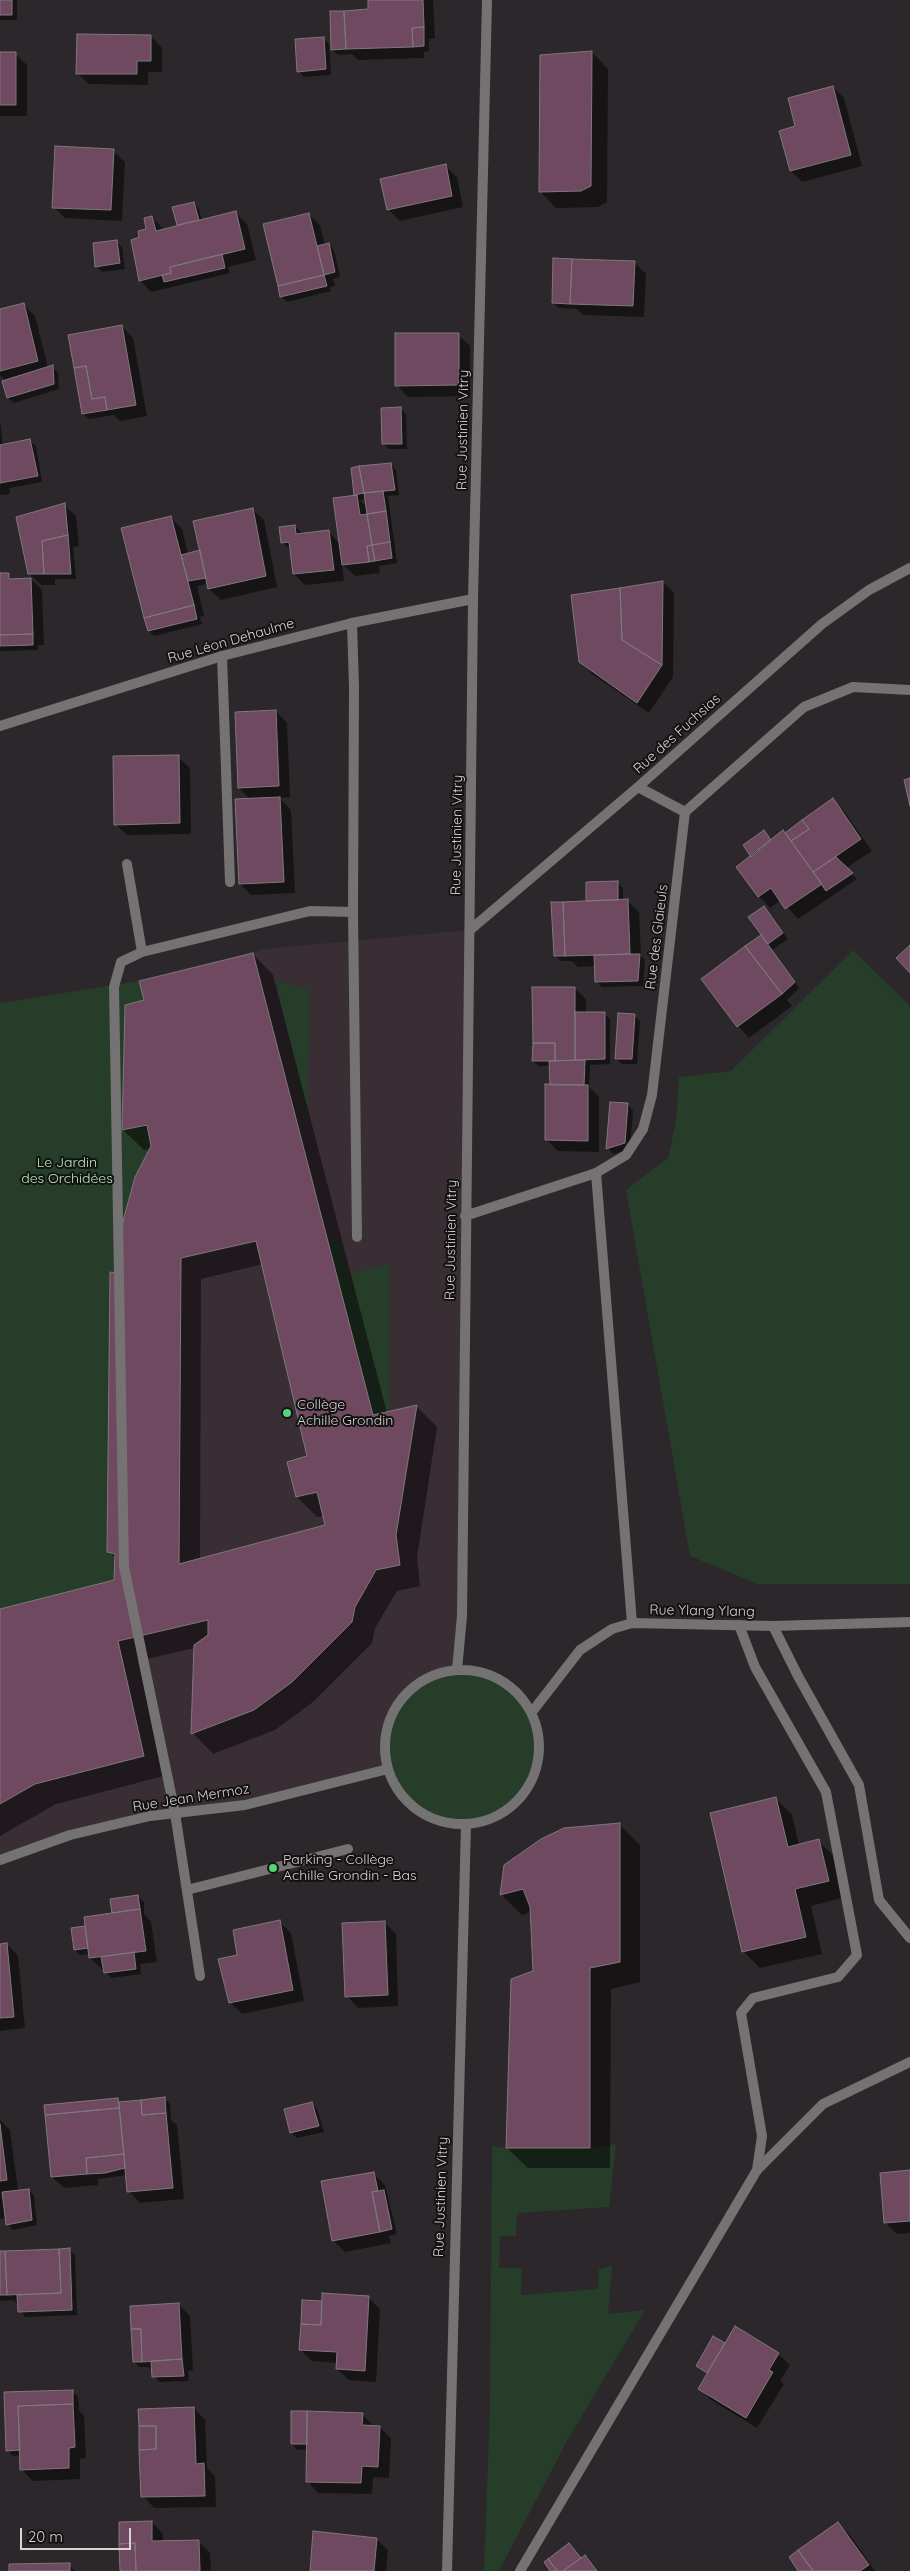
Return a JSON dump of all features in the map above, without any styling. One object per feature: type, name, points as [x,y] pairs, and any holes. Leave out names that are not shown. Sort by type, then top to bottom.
[{"type":"street","name":"Rue Justinien Vitry","points":[[457,1670],[462,1616],[473,600],[487,0]]},
{"type":"street","name":"Rue des Fuchsias","points":[[470,930],[638,787],[822,624],[869,590],[910,568]]},
{"type":"street","name":"Rue Léon Dehaulme","points":[[0,726],[222,656],[352,623],[473,600]]},
{"type":"street","points":[[352,623],[357,1237]]},
{"type":"street","points":[[222,656],[230,882]]},
{"type":"street","points":[[638,787],[685,812],[804,708],[853,687],[910,690]]},
{"type":"street","name":"Rue des Glaieuls","points":[[465,1216],[596,1173],[626,1155],[643,1129],[652,1095],[685,812]]},
{"type":"street","points":[[127,864],[142,952]]},
{"type":"street","points":[[200,1976],[175,1813],[124,1567],[114,987],[121,962],[142,952],[310,911],[354,912]]},
{"type":"street","points":[[596,1173],[632,1623]]},
{"type":"street","name":"Rue Ylang Ylang","points":[[532,1712],[580,1650],[612,1629],[632,1623],[773,1626],[910,1622]]},
{"type":"street","points":[[739,1625],[755,1667],[826,1792],[857,1955],[838,1977],[753,1998],[741,2013],[762,2136],[757,2170]]},
{"type":"street","points":[[773,1626],[798,1676],[860,1785],[879,1900],[910,1938]]},
{"type":"street","points":[[472,1669],[496,1676],[517,1691],[532,1712],[540,1737],[538,1762],[529,1786],[513,1806],[491,1819],[466,1824],[440,1821],[417,1810],[399,1792],[388,1769],[385,1743],[390,1718],[403,1696],[423,1680],[446,1670],[472,1669]]},
{"type":"street","name":"Rue Jean Mermoz","points":[[0,1860],[70,1835],[150,1816],[245,1805],[388,1769]]},
{"type":"street","name":"Rue Justinien Vitry","points":[[447,2571],[466,1824]]},
{"type":"street","points":[[187,1890],[348,1849]]},
{"type":"street","points":[[520,2571],[757,2170],[823,2104],[910,2062]]},
{"type":"shaded area","name":"Collège Achille Grondin","points":[[470,930],[457,1670],[390,1718],[385,1743],[388,1769],[245,1805],[175,1813],[0,1859],[0,1609],[120,1274],[123,1221],[135,1177],[151,1146],[122,1130],[125,1005],[144,1000],[139,981],[264,949]]},
{"type":"green space","points":[[853,950],[910,1006],[910,1584],[758,1584],[690,1556],[626,1190],[668,1158],[676,1121],[679,1077],[731,1071]]},
{"type":"green space","name":"Le Jardin des Orchidées","points":[[139,981],[144,1000],[125,1006],[122,1130],[147,1125],[151,1146],[135,1177],[123,1221],[114,1580],[0,1609],[0,1003]]},
{"type":"green space","points":[[276,981],[310,989],[307,1123]]},
{"type":"green space","points":[[339,1241],[348,1274],[389,1264],[389,1411],[373,1415],[329,1244]]},
{"type":"green space","points":[[462,1670],[477,1671],[491,1676],[517,1692],[533,1718],[538,1732],[538,1762],[533,1776],[517,1802],[491,1818],[477,1823],[462,1824],[447,1823],[433,1818],[407,1802],[391,1776],[386,1762],[385,1747],[386,1732],[391,1718],[407,1692],[433,1676],[447,1671]]},
{"type":"green space","points":[[616,2144],[609,2207],[517,2213],[516,2236],[500,2236],[499,2268],[522,2268],[521,2295],[598,2289],[599,2269],[612,2266],[608,2314],[645,2310],[567,2441],[499,2571],[484,2571],[490,2406],[492,2146],[506,2148],[590,2148]]},
{"type":"building","points":[[0,0],[12,0],[12,15],[0,15]]},
{"type":"building","points":[[368,0],[423,0],[424,27],[412,28],[413,47],[346,49],[344,11],[368,9]]},
{"type":"building","points":[[330,11],[344,11],[346,49],[331,50]]},
{"type":"building","points":[[424,27],[424,46],[413,47],[412,28]]},
{"type":"building","points":[[77,34],[151,35],[151,61],[137,61],[137,74],[76,74]]},
{"type":"building","points":[[324,37],[326,69],[297,72],[295,39]]},
{"type":"building","points":[[592,51],[591,186],[581,191],[539,192],[540,55]]},
{"type":"building","points":[[0,52],[16,52],[16,105],[0,105]]},
{"type":"building","points":[[833,86],[851,155],[790,171],[779,131],[795,126],[788,98]]},
{"type":"building","points":[[55,146],[114,149],[111,210],[52,208]]},
{"type":"building","points":[[446,164],[452,196],[387,210],[380,179]]},
{"type":"building","points":[[194,202],[199,220],[177,225],[172,207]]},
{"type":"building","points":[[236,211],[245,249],[170,267],[171,273],[139,281],[131,240],[139,237],[138,231],[146,229],[144,218],[152,216],[156,231]]},
{"type":"building","points":[[309,213],[324,275],[278,286],[263,224]]},
{"type":"building","points":[[117,240],[120,263],[95,267],[93,243]]},
{"type":"building","points":[[329,243],[335,272],[324,275],[317,246]]},
{"type":"building","points":[[222,254],[225,268],[164,282],[162,275],[171,273],[170,267]]},
{"type":"building","points":[[553,258],[572,259],[570,304],[552,303]]},
{"type":"building","points":[[572,259],[635,261],[633,306],[570,304]]},
{"type":"building","points":[[324,275],[327,286],[280,297],[278,286]]},
{"type":"building","points":[[24,303],[38,361],[0,371],[0,309]]},
{"type":"building","points":[[122,325],[136,405],[107,410],[105,397],[92,399],[86,366],[74,368],[68,335]]},
{"type":"building","points":[[395,333],[459,333],[459,385],[395,386]]},
{"type":"building","points":[[53,365],[54,384],[7,398],[2,381]]},
{"type":"building","points":[[86,366],[92,399],[105,397],[107,410],[82,414],[74,368]]},
{"type":"building","points":[[401,407],[402,444],[382,444],[381,408]]},
{"type":"building","points":[[30,439],[38,476],[0,483],[0,445]]},
{"type":"building","points":[[391,463],[395,490],[364,493],[359,466]]},
{"type":"building","points":[[359,466],[364,493],[354,495],[351,468]]},
{"type":"building","points":[[383,491],[386,511],[367,514],[364,493]]},
{"type":"building","points":[[357,495],[360,515],[367,514],[372,545],[367,546],[369,562],[342,565],[333,498]]},
{"type":"building","points":[[65,503],[68,535],[42,541],[44,574],[28,574],[16,517]]},
{"type":"building","points":[[253,508],[266,576],[208,589],[193,521]]},
{"type":"building","points":[[386,511],[390,542],[372,545],[367,514]]},
{"type":"building","points":[[171,516],[194,605],[144,618],[121,528]]},
{"type":"building","points":[[295,525],[296,534],[329,530],[334,570],[293,574],[289,542],[281,543],[279,527]]},
{"type":"building","points":[[68,535],[71,574],[44,574],[42,541]]},
{"type":"building","points":[[390,542],[392,558],[375,561],[372,545]]},
{"type":"building","points":[[372,545],[375,561],[369,562],[367,546]]},
{"type":"building","points":[[200,550],[206,578],[188,581],[181,555]]},
{"type":"building","points":[[0,573],[9,573],[9,579],[31,578],[33,634],[0,635]]},
{"type":"building","points":[[663,581],[662,665],[622,640],[620,588]]},
{"type":"building","points":[[620,588],[622,640],[662,665],[637,703],[579,662],[571,595]]},
{"type":"building","points":[[194,605],[197,619],[148,631],[144,618]]},
{"type":"building","points":[[33,634],[33,645],[0,646],[0,635]]},
{"type":"building","points":[[276,710],[279,786],[238,788],[235,712]]},
{"type":"building","points":[[179,755],[180,823],[114,825],[113,756]]},
{"type":"building","points":[[910,778],[910,806],[904,780]]},
{"type":"building","points":[[280,797],[284,882],[239,884],[235,799]]},
{"type":"building","points":[[833,798],[861,839],[813,872],[791,841],[809,829],[802,820]]},
{"type":"building","points":[[802,820],[809,829],[791,841],[785,833]]},
{"type":"building","points":[[764,830],[771,840],[751,857],[743,845]]},
{"type":"building","points":[[783,830],[822,884],[785,909],[771,888],[758,897],[736,867]]},
{"type":"building","points":[[836,857],[853,873],[826,891],[813,872]]},
{"type":"building","points":[[618,881],[618,900],[586,901],[586,882]]},
{"type":"building","points":[[628,899],[630,954],[565,956],[563,902]]},
{"type":"building","points":[[551,902],[563,902],[565,956],[554,956]]},
{"type":"building","points":[[764,906],[783,933],[768,944],[748,917]]},
{"type":"building","points":[[761,935],[795,982],[782,994],[745,946]]},
{"type":"building","points":[[910,945],[910,973],[896,958]]},
{"type":"building","points":[[745,946],[782,994],[737,1027],[701,979]]},
{"type":"building","points":[[253,953],[373,1415],[417,1405],[396,1535],[400,1565],[376,1570],[355,1607],[352,1622],[292,1682],[254,1710],[191,1734],[194,1645],[208,1635],[208,1620],[118,1641],[144,1756],[35,1784],[0,1804],[0,1609],[114,1580],[115,1554],[107,1552],[110,1272],[120,1274],[123,1221],[135,1177],[151,1146],[147,1125],[122,1130],[125,1005],[144,1000],[139,981]],"holes":[[[256,1241],[307,1456],[287,1462],[296,1497],[317,1492],[325,1525],[179,1564],[181,1258]]]},
{"type":"building","points":[[640,954],[638,981],[595,982],[594,955]]},
{"type":"building","points":[[532,987],[575,987],[575,1060],[555,1061],[555,1043],[533,1043]]},
{"type":"building","points":[[575,1012],[605,1012],[605,1059],[575,1060]]},
{"type":"building","points":[[618,1013],[635,1014],[632,1059],[615,1059]]},
{"type":"building","points":[[533,1043],[555,1043],[555,1061],[532,1061]]},
{"type":"building","points":[[585,1060],[584,1085],[550,1085],[549,1061]]},
{"type":"building","points":[[545,1084],[588,1085],[588,1141],[545,1140]]},
{"type":"building","points":[[610,1102],[628,1103],[625,1143],[606,1149]]},
{"type":"building","points":[[776,1797],[788,1847],[819,1839],[829,1881],[795,1889],[806,1937],[742,1952],[710,1813]]},
{"type":"building","points":[[620,1823],[620,1962],[590,1968],[590,2148],[506,2148],[511,1979],[533,1971],[530,1907],[523,1889],[500,1895],[504,1865],[541,1839],[564,1828]]},
{"type":"building","points":[[138,1895],[140,1909],[112,1913],[110,1899]]},
{"type":"building","points":[[140,1909],[146,1951],[89,1958],[84,1917]]},
{"type":"building","points":[[280,1920],[293,1990],[229,2003],[218,1959],[237,1955],[233,1930]]},
{"type":"building","points":[[385,1921],[388,1995],[345,1997],[342,1923]]},
{"type":"building","points":[[85,1926],[88,1948],[74,1950],[71,1928]]},
{"type":"building","points":[[7,1943],[14,2017],[0,2018],[0,1944]]},
{"type":"building","points":[[134,1952],[136,1969],[104,1973],[101,1957]]},
{"type":"building","points":[[165,2097],[166,2113],[142,2115],[141,2100]]},
{"type":"building","points":[[118,2098],[119,2108],[45,2115],[44,2105]]},
{"type":"building","points":[[141,2100],[142,2115],[166,2113],[173,2188],[127,2192],[119,2102]]},
{"type":"building","points":[[312,2102],[319,2126],[290,2133],[284,2109]]},
{"type":"building","points":[[119,2108],[124,2154],[86,2158],[87,2174],[51,2177],[45,2115]]},
{"type":"building","points":[[0,2124],[7,2180],[0,2181]]},
{"type":"building","points":[[124,2154],[125,2168],[105,2173],[87,2174],[86,2158]]},
{"type":"building","points":[[910,2170],[910,2221],[884,2223],[880,2173]]},
{"type":"building","points":[[374,2172],[378,2191],[372,2192],[380,2232],[332,2241],[321,2181]]},
{"type":"building","points":[[29,2189],[32,2220],[6,2225],[2,2192]]},
{"type":"building","points":[[384,2190],[392,2229],[380,2232],[372,2192]]},
{"type":"building","points":[[70,2248],[72,2310],[18,2312],[17,2295],[61,2293],[59,2249]]},
{"type":"building","points":[[59,2249],[61,2293],[7,2295],[5,2251]]},
{"type":"building","points":[[0,2251],[5,2251],[7,2295],[0,2295]]},
{"type":"building","points":[[322,2293],[369,2296],[365,2371],[336,2369],[337,2352],[299,2350],[301,2324],[321,2325]]},
{"type":"building","points":[[302,2300],[322,2301],[321,2325],[301,2324]]},
{"type":"building","points":[[179,2303],[182,2359],[142,2362],[141,2329],[131,2329],[130,2306]]},
{"type":"building","points":[[735,2326],[779,2353],[769,2370],[773,2372],[746,2418],[698,2389]]},
{"type":"building","points":[[131,2329],[141,2329],[142,2362],[133,2362]]},
{"type":"building","points":[[713,2336],[725,2343],[707,2373],[696,2366]]},
{"type":"building","points":[[182,2359],[184,2376],[152,2377],[151,2361]]},
{"type":"building","points":[[73,2390],[73,2404],[18,2406],[20,2450],[6,2451],[4,2392]]},
{"type":"building","points":[[73,2404],[75,2447],[69,2448],[69,2468],[20,2470],[18,2406]]},
{"type":"building","points":[[194,2407],[196,2464],[204,2463],[205,2496],[141,2497],[139,2450],[156,2449],[156,2426],[139,2426],[138,2409]]},
{"type":"building","points":[[291,2411],[307,2411],[307,2444],[291,2444]]},
{"type":"building","points":[[307,2411],[363,2413],[362,2425],[380,2426],[378,2467],[362,2466],[361,2483],[306,2482]]},
{"type":"building","points":[[139,2426],[156,2426],[156,2449],[139,2450]]},
{"type":"building","points":[[152,2521],[152,2541],[199,2540],[200,2571],[136,2571],[135,2543],[119,2544],[119,2522]]},
{"type":"building","points":[[838,2522],[869,2565],[860,2571],[813,2571],[798,2550]]},
{"type":"building","points":[[313,2531],[377,2538],[374,2571],[310,2571]]},
{"type":"building","points":[[135,2543],[136,2571],[120,2571],[119,2544]]},
{"type":"building","points":[[569,2543],[581,2558],[563,2571],[557,2571],[548,2559]]},
{"type":"building","points":[[798,2550],[813,2571],[798,2571],[789,2557]]},
{"type":"building","points":[[585,2555],[597,2571],[563,2571],[581,2558]]},
{"type":"building","points":[[548,2559],[557,2571],[550,2571],[544,2562]]},
{"type":"building","points":[[70,2563],[70,2571],[9,2571],[9,2564]]},
{"type":"place","name":"Collège Achille Grondin","points":[[287,1413]]},
{"type":"place","name":"Parking - Collège Achille Grondin - Bas","points":[[273,1868]]}]
